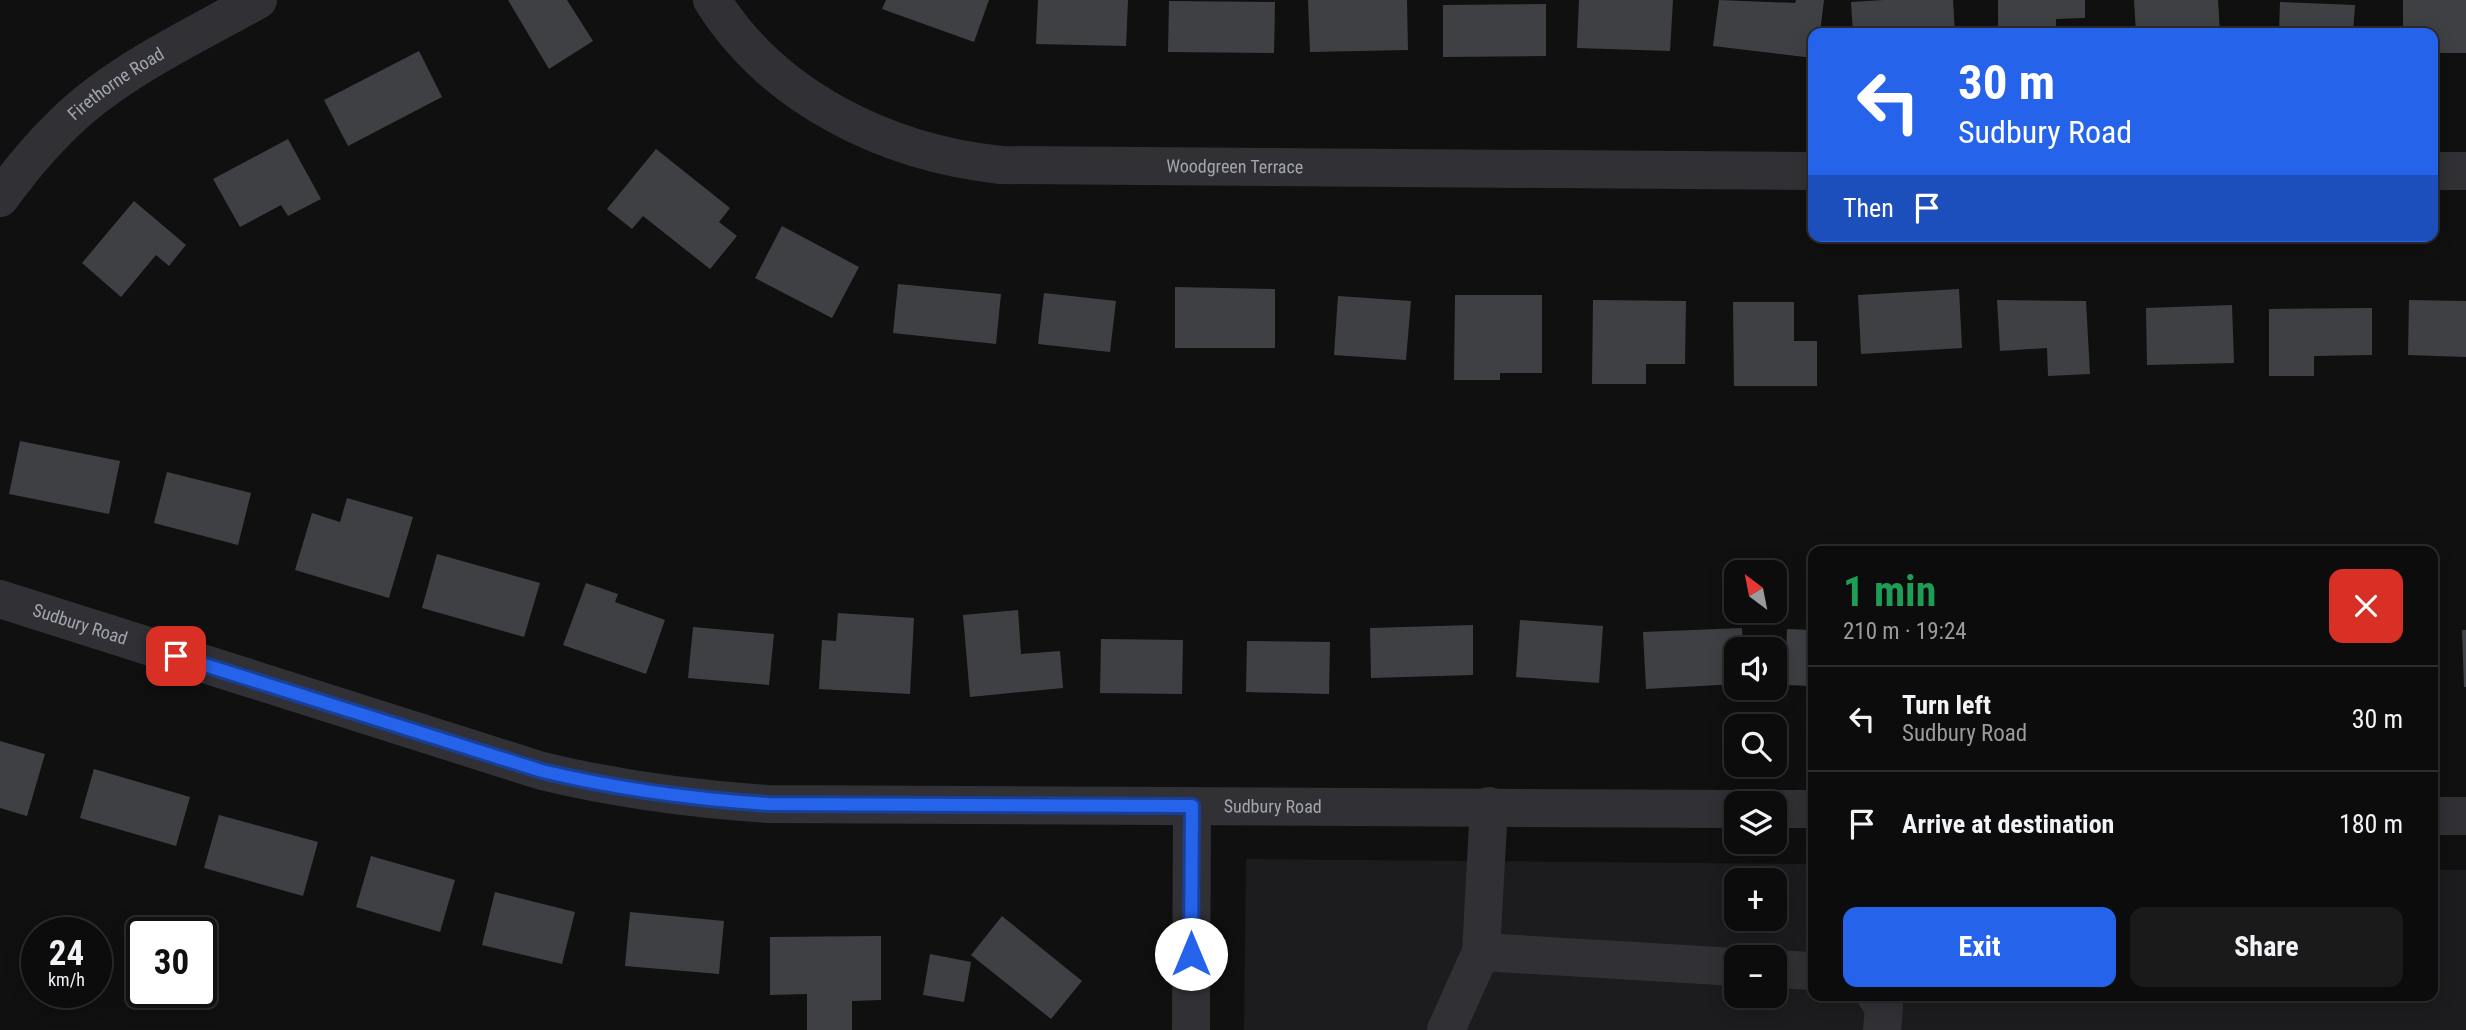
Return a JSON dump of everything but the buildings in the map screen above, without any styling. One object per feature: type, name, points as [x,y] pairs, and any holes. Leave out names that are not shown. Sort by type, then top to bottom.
[{"type":"street","name":"Firethorne Road","points":[[0,198],[27,162],[81,107],[151,59],[258,0]]},
{"type":"street","name":"Woodgreen Terrace","points":[[712,0],[741,39],[783,80],[831,113],[883,138],[971,162],[1016,165],[1808,171]]},
{"type":"street","points":[[2438,171],[2466,171]]},
{"type":"street","name":"Sudbury Road","points":[[0,598],[327,705],[542,771],[594,783],[699,800],[768,804],[1724,809]]},
{"type":"street","points":[[1191,1030],[1192,806]]},
{"type":"street","points":[[1446,1030],[1481,952],[1489,806]]},
{"type":"street","points":[[1787,809],[1808,810]]},
{"type":"street","points":[[2438,816],[2466,816]]},
{"type":"street","points":[[1481,952],[1724,966]]},
{"type":"street","points":[[1787,970],[1808,971]]},
{"type":"street","points":[[1880,1001],[1884,1007],[1882,1030]]},
{"type":"shaded area","points":[[1246,859],[1808,864],[1808,1001],[2438,1001],[2438,870],[2466,870],[2466,1030],[1244,1030]]},
{"type":"route","points":[[176,656],[542,771],[594,783],[699,800],[768,804],[1192,806],[1191,954]]}]
